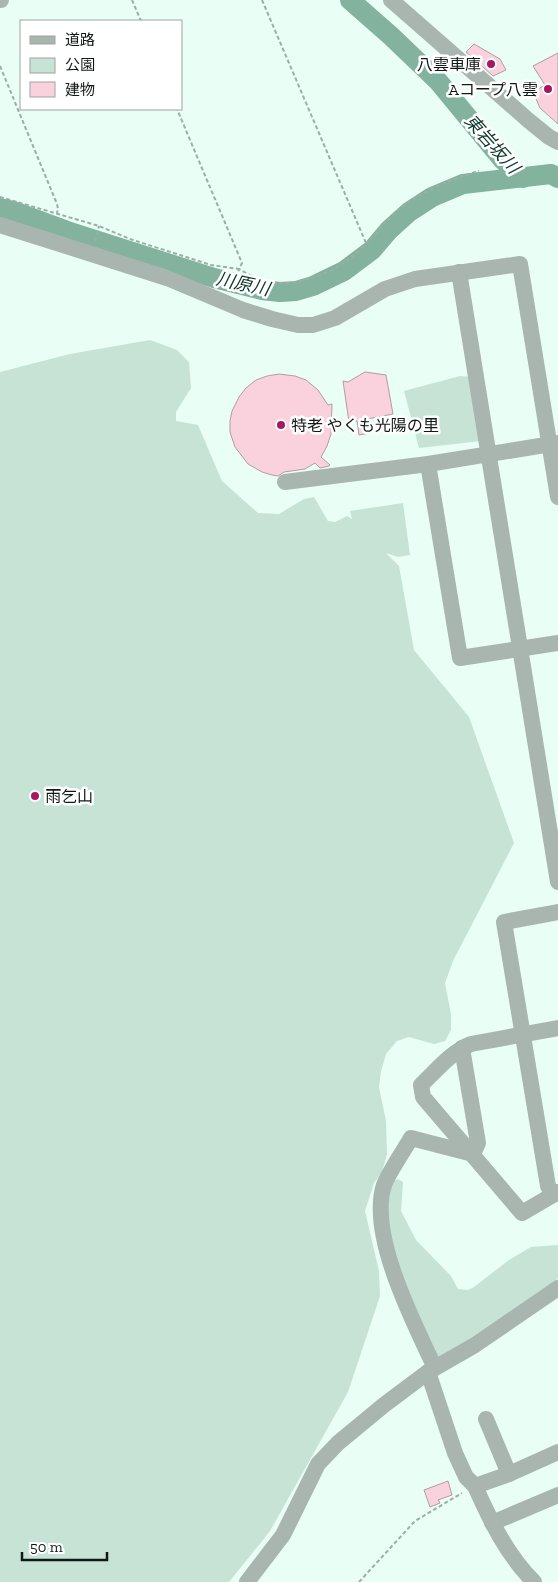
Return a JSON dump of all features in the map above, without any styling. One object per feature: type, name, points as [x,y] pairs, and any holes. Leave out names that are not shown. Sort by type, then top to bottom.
[{"type":"street","points":[[391,0],[528,120],[558,142]]},
{"type":"street","points":[[0,225],[167,278],[243,310],[298,325],[313,325],[335,318],[385,289],[415,279],[520,264],[554,444],[558,497]]},
{"type":"street","points":[[459,272],[521,650],[552,812],[558,882]]},
{"type":"street","points":[[285,482],[428,464],[554,444]]},
{"type":"street","points":[[428,464],[460,658],[558,643]]},
{"type":"street","points":[[558,912],[504,922],[522,1034],[548,1186],[555,1193],[522,1213],[423,1097],[422,1085],[451,1056],[470,1044],[522,1034],[558,1028]]},
{"type":"street","points":[[462,1048],[478,1143],[473,1154]]},
{"type":"street","points":[[473,1154],[411,1138],[384,1185],[380,1210],[383,1236],[407,1308],[432,1370],[455,1454],[466,1477],[475,1486],[504,1544],[534,1582]]},
{"type":"street","points":[[247,1582],[283,1536],[318,1464],[338,1443],[384,1405],[432,1370],[476,1345],[558,1288]]},
{"type":"street","points":[[486,1419],[509,1474]]},
{"type":"street","points":[[475,1486],[509,1474],[558,1452]]},
{"type":"street","points":[[492,1523],[558,1495]]},
{"type":"path","points":[[132,0],[141,20]]},
{"type":"path","points":[[262,0],[366,243]]},
{"type":"path","points":[[0,66],[57,204],[57,213]]},
{"type":"path","points":[[177,110],[242,263],[231,295]]},
{"type":"path","points":[[0,197],[57,213],[211,265],[239,269],[257,279],[272,283],[288,283],[325,272],[349,259],[388,219],[426,192],[454,178],[479,171]]},
{"type":"path","points":[[92,247],[99,228]]},
{"type":"path","points":[[359,1582],[415,1521],[475,1486]]},
{"type":"green space","points":[[150,340],[177,350],[189,362],[191,388],[176,412],[176,421],[198,425],[222,481],[258,513],[279,514],[304,499],[314,497],[328,521],[335,522],[347,516],[352,519],[350,511],[403,503],[410,555],[398,557],[386,553],[399,566],[414,650],[469,717],[514,843],[453,961],[445,983],[451,1014],[451,1030],[445,1041],[434,1044],[409,1037],[397,1041],[386,1054],[379,1087],[386,1121],[387,1154],[382,1172],[374,1183],[365,1211],[379,1271],[380,1296],[348,1392],[270,1531],[229,1582],[0,1582],[0,372],[70,354]]},
{"type":"green space","points":[[460,376],[472,377],[481,441],[419,448],[404,391]]},
{"type":"green space","points":[[398,1179],[403,1182],[401,1211],[416,1240],[451,1276],[458,1289],[468,1290],[474,1287],[509,1260],[531,1247],[558,1245],[558,1278],[528,1302],[445,1359],[436,1357],[385,1237],[391,1182]]},
{"type":"building","name":"八雲車庫","points":[[474,44],[500,59],[506,70],[493,76],[466,52]]},
{"type":"building","name":"Aコープ八雲","points":[[558,53],[558,124],[540,108],[533,92],[545,85],[533,66]]},
{"type":"building","points":[[365,372],[386,375],[393,414],[367,419],[370,433],[359,435],[357,421],[349,422],[343,381],[348,382]]},
{"type":"building","name":"特老 やくも光陽の里","points":[[279,374],[295,376],[306,380],[318,390],[328,405],[332,404],[331,434],[321,457],[329,466],[320,468],[315,463],[305,469],[284,472],[278,476],[272,475],[248,464],[235,447],[230,432],[230,421],[232,411],[239,397],[256,380]]},
{"type":"building","points":[[448,1481],[452,1495],[438,1500],[440,1503],[430,1507],[424,1490]]},
{"type":"waterway","name":"東岩坂川","points":[[350,0],[438,81],[502,159],[523,178]]},
{"type":"waterway","name":"川原川","points":[[0,208],[214,278],[262,290],[280,292],[296,291],[313,286],[344,271],[372,250],[389,230],[409,212],[432,197],[463,184],[551,174],[558,178]]},
{"type":"place","name":"八雲車庫","points":[[491,64]]},
{"type":"place","name":"Aコープ八雲","points":[[548,89]]},
{"type":"place","name":"特老 やくも光陽の里","points":[[281,425]]},
{"type":"place","name":"雨乞山","points":[[35,796]]}]
